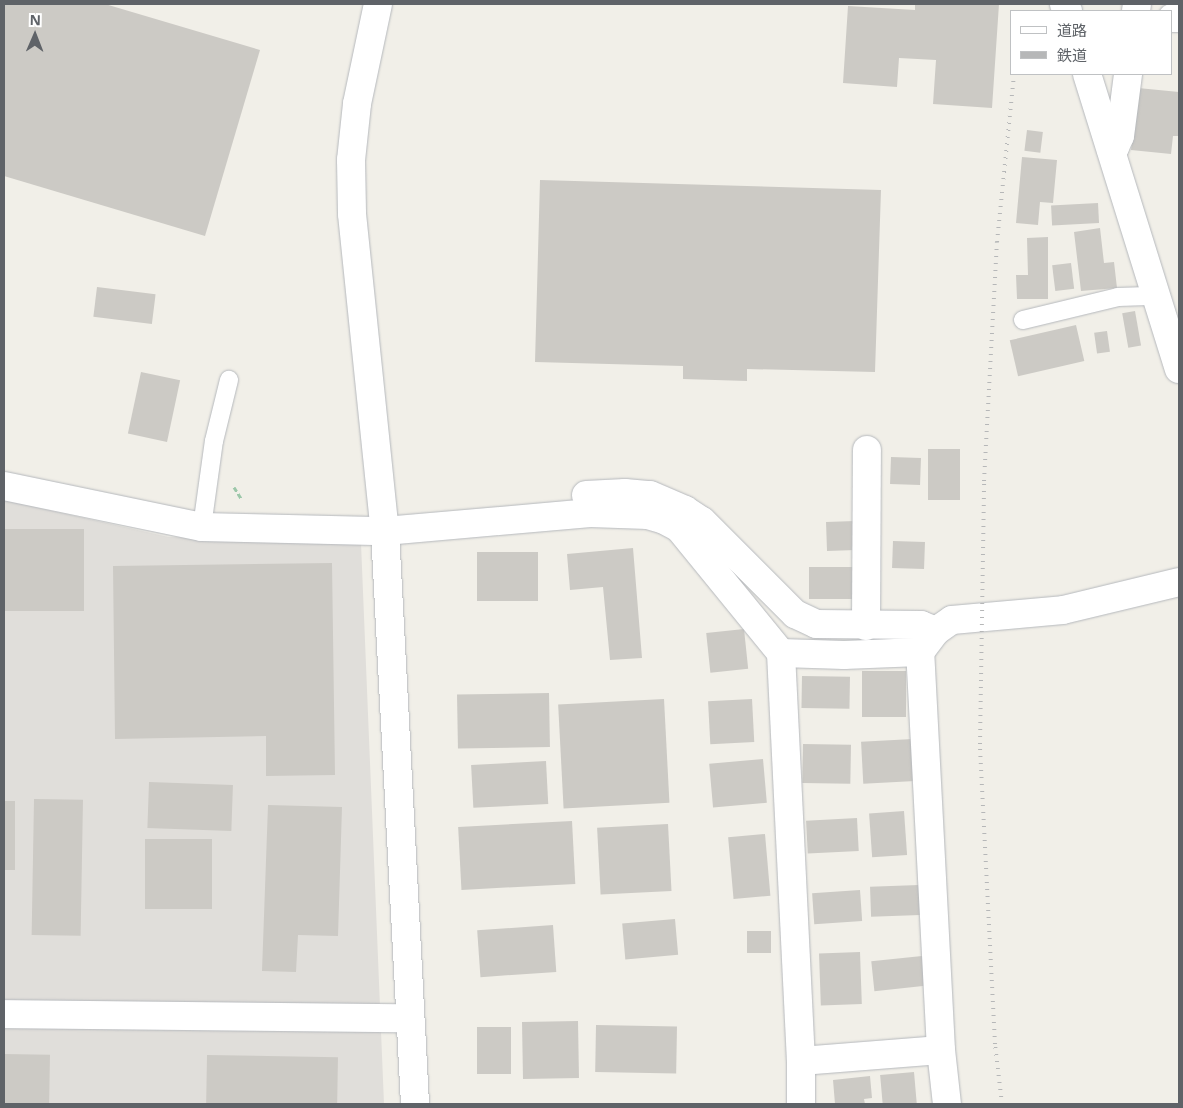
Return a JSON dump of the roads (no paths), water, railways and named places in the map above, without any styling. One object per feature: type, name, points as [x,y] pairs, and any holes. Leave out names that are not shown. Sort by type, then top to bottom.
[{"type":"street","points":[[378,4],[357,104],[351,160],[352,214],[385,531],[415,1104]]},
{"type":"street","points":[[1088,75],[1179,369]]},
{"type":"street","points":[[1111,150],[1115,147],[1120,136],[1128,75]]},
{"type":"street","points":[[866,626],[867,450]]},
{"type":"street","points":[[4,486],[202,527],[385,531],[523,518],[590,513],[623,513],[648,515],[664,520],[679,528],[781,653],[801,1104]]},
{"type":"street","points":[[523,518],[540,502],[550,498],[625,494],[659,498],[685,510],[702,521],[795,614],[816,624],[866,626],[921,625],[936,631]]},
{"type":"street","points":[[947,1104],[941,1050],[920,652],[936,631],[952,620],[1063,610],[1179,582]]},
{"type":"street","points":[[781,653],[844,655],[920,652]]},
{"type":"street","points":[[4,1014],[410,1018]]},
{"type":"street","points":[[800,1061],[941,1050]]},
{"type":"lane","points":[[1023,320],[1118,297],[1156,296]]},
{"type":"lane","points":[[202,527],[214,441],[229,380]]},
{"type":"railway","points":[[1020,10],[1021,4]]},
{"type":"railway","points":[[1002,1104],[995,1044],[980,744],[984,481],[997,242],[1014,75]]}]
